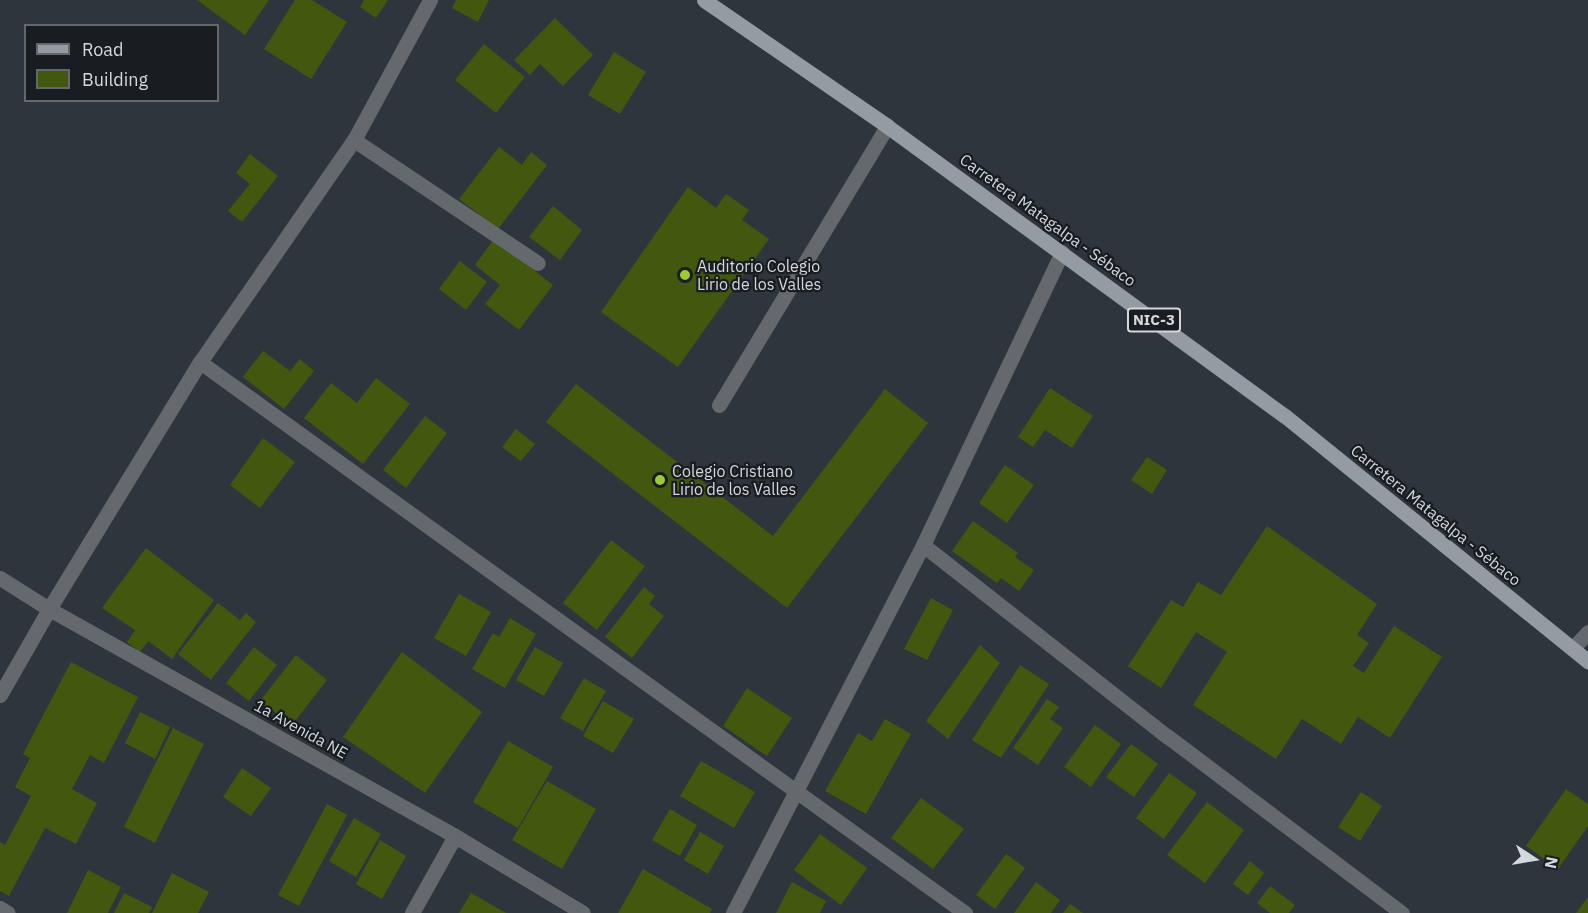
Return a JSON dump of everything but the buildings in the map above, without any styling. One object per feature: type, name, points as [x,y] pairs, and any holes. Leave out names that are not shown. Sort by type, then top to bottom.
[{"type":"main road","name":"Carretera Matagalpa - Sébaco","points":[[704,0],[887,126],[1285,416],[1588,661]]},
{"type":"street","points":[[0,695],[49,609],[200,362],[354,140],[429,0]]},
{"type":"street","points":[[718,405],[887,126]]},
{"type":"street","points":[[354,140],[538,263]]},
{"type":"street","points":[[733,913],[923,545],[1062,252]]},
{"type":"street","points":[[200,362],[795,793],[965,913]]},
{"type":"street","points":[[923,545],[1167,736],[1402,913]]},
{"type":"street","name":"1a Avenida NE","points":[[0,578],[49,609],[455,836],[583,913]]},
{"type":"street","points":[[1574,648],[1588,632]]},
{"type":"street","points":[[412,913],[455,836]]},
{"type":"street","points":[[0,908],[8,913]]},
{"type":"place","name":"Auditorio Colegio Lirio de los Valles","points":[[685,275]]},
{"type":"place","name":"Colegio Cristiano Lirio de los Valles","points":[[660,480]]}]
